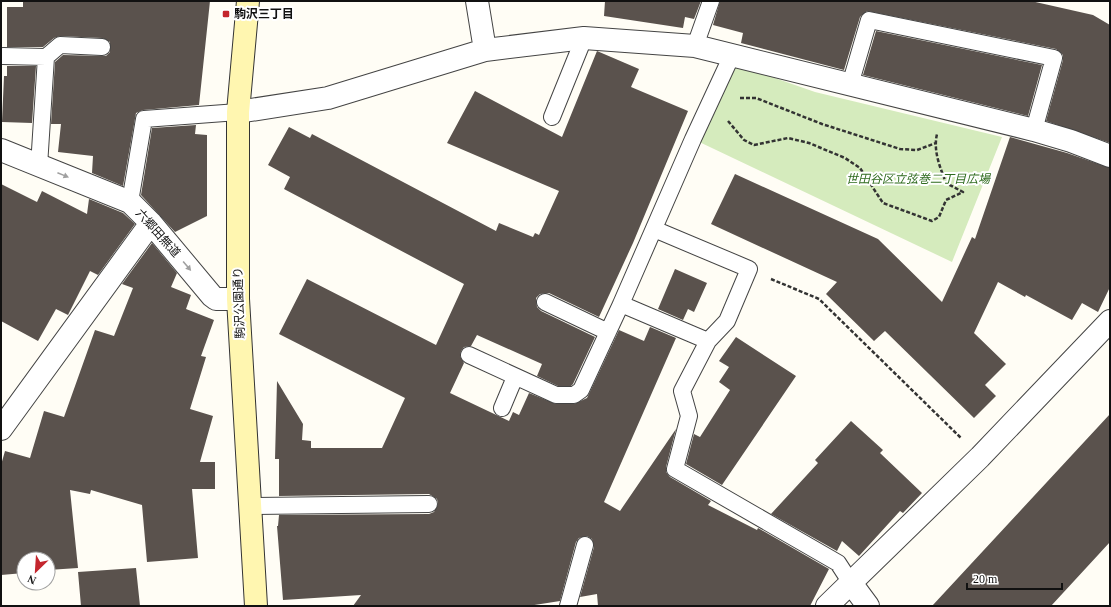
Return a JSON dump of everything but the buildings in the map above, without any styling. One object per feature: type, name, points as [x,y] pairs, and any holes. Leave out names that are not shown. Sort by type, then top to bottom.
[{"type":"street","name":"駒沢公園通り","points":[[248,1],[238,112],[238,298],[256,606]]},
{"type":"street","points":[[477,1],[485,50]]},
{"type":"street","points":[[238,112],[328,98],[485,50],[584,38],[696,46],[1034,130],[1071,141],[1110,156]]},
{"type":"street","name":"六郷田無道","points":[[1,150],[130,202],[151,222],[212,296],[216,299],[238,298]]},
{"type":"street","points":[[1,429],[151,222]]},
{"type":"street","points":[[827,606],[980,457],[1110,321]]},
{"type":"street","points":[[851,583],[868,606]]},
{"type":"lane","points":[[696,46],[711,1]]},
{"type":"lane","points":[[850,85],[869,20],[1054,58],[1034,130]]},
{"type":"lane","points":[[552,117],[584,38]]},
{"type":"lane","points":[[3,56],[46,57],[60,45],[102,47]]},
{"type":"lane","points":[[469,355],[556,395],[574,395],[581,390],[732,55]]},
{"type":"lane","points":[[39,166],[46,57]]},
{"type":"lane","points":[[130,202],[144,119],[238,112]]},
{"type":"lane","points":[[654,229],[749,269],[727,321],[708,341],[682,391],[688,416],[675,469],[838,563],[851,583]]},
{"type":"lane","points":[[545,302],[608,332]]},
{"type":"lane","points":[[621,304],[708,341]]},
{"type":"lane","points":[[502,408],[515,377]]},
{"type":"lane","points":[[250,506],[429,504]]},
{"type":"lane","points":[[568,606],[585,545]]},
{"type":"path","points":[[736,97],[756,98],[822,124],[900,149],[917,150],[936,143]]},
{"type":"path","points":[[726,118],[744,140],[754,145],[788,138],[809,143],[845,158],[860,168],[883,203],[932,221],[939,217],[946,200],[963,192],[946,183],[938,162],[936,143],[943,108]]},
{"type":"path","points":[[749,269],[819,299],[980,457]]},
{"type":"green space","name":"世田谷区立弦巻二丁目広場","points":[[735,64],[815,92],[1002,137],[952,262],[693,139]]},
{"type":"place","name":"駒沢三丁目","points":[[226,14]]}]
